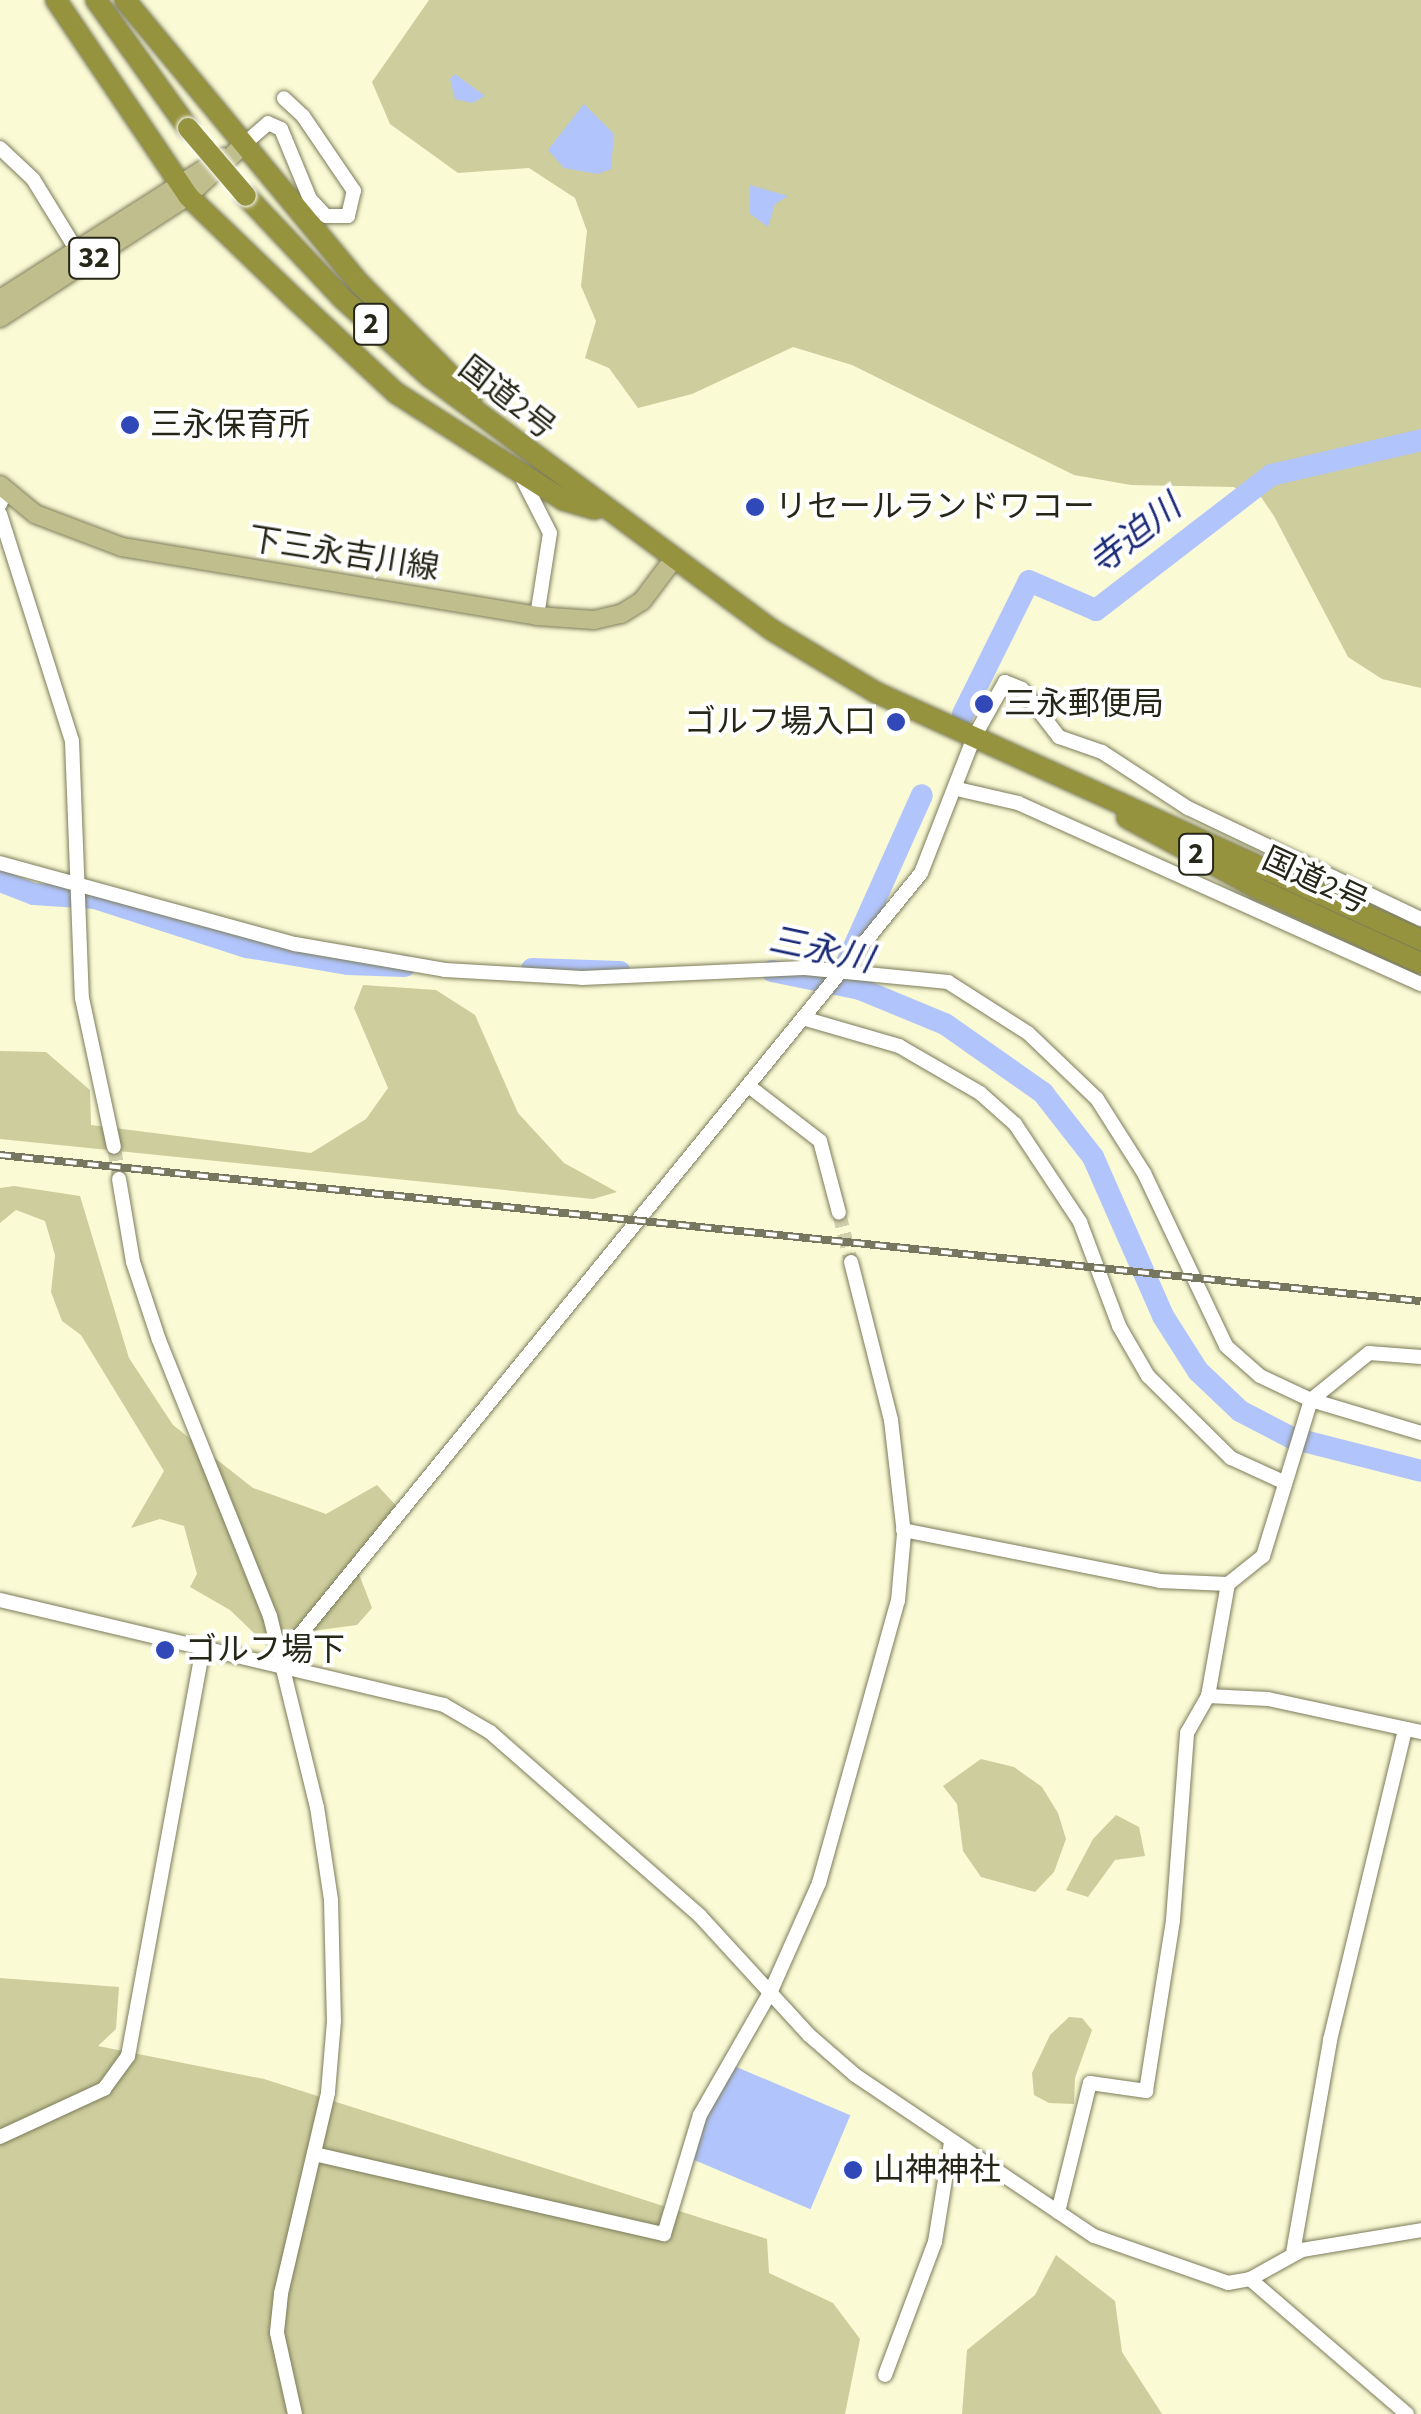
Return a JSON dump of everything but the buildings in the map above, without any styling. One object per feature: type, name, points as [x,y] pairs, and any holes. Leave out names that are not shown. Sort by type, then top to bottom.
[{"type":"highway","points":[[56,0],[183,190],[396,393],[563,500],[607,512]]},
{"type":"highway","name":"国道2号","points":[[96,0],[188,128],[342,298],[509,438],[672,561],[874,692],[1421,940]]},
{"type":"highway","points":[[125,0],[360,284],[509,438]]},
{"type":"highway","name":"国道2号","points":[[974,738],[1257,888],[1421,963]]},
{"type":"main road","name":"32","points":[[0,318],[81,256],[183,190],[242,145]]},
{"type":"main road","name":"32","points":[[0,299],[81,256]]},
{"type":"main road","name":"下三永吉川線","points":[[2,493],[61,527],[122,548],[537,616],[594,620],[621,614],[642,601],[672,561]]},
{"type":"street","points":[[242,145],[268,123],[281,129],[310,198],[326,216],[348,216],[354,191],[304,116],[284,98]]},
{"type":"street","points":[[0,148],[34,179],[81,256]]},
{"type":"street","points":[[517,473],[550,533],[537,616]]},
{"type":"street","points":[[0,514],[72,741],[82,998],[114,1147]]},
{"type":"street","points":[[277,1663],[845,972],[921,874],[974,738],[998,691],[1014,682],[1059,738],[1102,752],[1188,808],[1421,920]]},
{"type":"street","points":[[957,789],[1018,804],[1421,984]]},
{"type":"street","points":[[0,864],[295,944],[445,970],[582,978],[805,968],[948,982],[1028,1033],[1096,1100],[1122,1134],[1226,1346],[1260,1376],[1308,1405],[1421,1434]]},
{"type":"street","points":[[806,1019],[900,1046],[980,1092],[1015,1124],[1080,1222],[1120,1326],[1148,1376],[1231,1458],[1282,1477]]},
{"type":"street","points":[[750,1086],[820,1140],[839,1213]]},
{"type":"street","points":[[119,1179],[132,1262],[270,1616],[277,1663],[317,1807],[332,1916],[334,2021],[328,2093],[277,2332],[295,2414]]},
{"type":"street","points":[[314,2154],[664,2234],[700,2116],[770,1993],[819,1883],[898,1601],[903,1530],[891,1420],[852,1262]]},
{"type":"street","points":[[903,1530],[1160,1581],[1228,1584],[1263,1556],[1282,1477],[1308,1405],[1369,1354],[1421,1357]]},
{"type":"street","points":[[1058,2212],[1090,2083],[1146,2090],[1173,1920],[1188,1733],[1208,1696],[1228,1584]]},
{"type":"street","points":[[0,1600],[388,1687],[444,1705],[490,1732],[700,1916],[770,1993],[855,2075],[1094,2236],[1203,2278],[1250,2279],[1292,2253],[1421,2230]]},
{"type":"street","points":[[0,2137],[104,2089],[128,2056],[203,1648]]},
{"type":"street","points":[[1208,1696],[1268,1699],[1413,1731],[1330,2040],[1292,2253]]},
{"type":"street","points":[[886,2375],[935,2242],[951,2142]]},
{"type":"street","points":[[1250,2279],[1407,2414]]},
{"type":"green space","points":[[429,0],[1421,0],[1421,688],[1382,679],[1348,657],[1261,497],[1233,487],[1131,485],[1074,475],[852,365],[793,347],[692,394],[638,408],[609,368],[585,358],[596,321],[581,286],[587,231],[575,198],[529,168],[458,173],[390,124],[372,82]]},
{"type":"green space","points":[[363,985],[436,990],[475,1015],[518,1113],[564,1163],[617,1192],[593,1199],[0,1139],[0,1051],[46,1052],[90,1090],[91,1125],[311,1153],[366,1119],[388,1088],[354,1008]]},
{"type":"green space","points":[[14,1186],[80,1196],[129,1358],[173,1425],[253,1488],[326,1514],[377,1485],[402,1512],[359,1574],[372,1608],[357,1625],[259,1638],[230,1610],[190,1587],[197,1574],[184,1526],[160,1519],[131,1528],[164,1471],[81,1335],[62,1321],[51,1292],[55,1255],[45,1221],[16,1210],[0,1223],[0,1188]]},
{"type":"green space","points":[[981,1759],[1014,1767],[1042,1787],[1058,1813],[1066,1839],[1054,1872],[1035,1892],[981,1877],[963,1851],[957,1804],[943,1786]]},
{"type":"green space","points":[[1116,1815],[1139,1827],[1145,1856],[1115,1860],[1088,1897],[1066,1890],[1093,1839]]},
{"type":"green space","points":[[0,1978],[119,1987],[116,2029],[98,2046],[264,2079],[767,2239],[769,2273],[833,2303],[860,2339],[845,2414],[0,2414]]},
{"type":"green space","points":[[1069,2017],[1082,2018],[1092,2030],[1075,2078],[1074,2104],[1049,2103],[1034,2095],[1032,2073],[1050,2035]]},
{"type":"green space","points":[[1056,2255],[1115,2301],[1122,2352],[1162,2414],[962,2414],[967,2350],[1035,2295]]},
{"type":"water","points":[[455,74],[485,96],[472,103],[455,99],[450,79]]},
{"type":"water","points":[[584,104],[614,134],[611,169],[598,174],[564,168],[548,150]]},
{"type":"water","points":[[750,185],[788,196],[775,204],[768,227],[749,213]]},
{"type":"water","points":[[727,2063],[850,2115],[810,2209],[687,2157]]},
{"type":"waterway","name":"寺迫川","points":[[963,714],[1029,581],[1096,610],[1271,475],[1421,440]]},
{"type":"waterway","name":"寺迫川","points":[[845,967],[922,795]]},
{"type":"waterway","name":"三永川","points":[[0,881],[34,894],[95,898],[247,947],[348,964],[405,966]]},
{"type":"waterway","name":"三永川","points":[[532,969],[620,972]]},
{"type":"waterway","name":"三永川","points":[[772,971],[860,989],[945,1024],[1043,1093],[1093,1157],[1163,1316],[1198,1371],[1240,1411],[1292,1438],[1421,1471]]},
{"type":"tunnel","points":[[114,1147],[119,1179]]},
{"type":"tunnel","points":[[839,1213],[851,1262]]},
{"type":"railway","points":[[0,1155],[1421,1301]]},
{"type":"place","name":"三永保育所","points":[[130,425]]},
{"type":"place","name":"リセールランドワコー","points":[[755,507]]},
{"type":"place","name":"三永郵便局","points":[[984,704]]},
{"type":"place","name":"ゴルフ場入口","points":[[896,722]]},
{"type":"place","name":"ゴルフ場下","points":[[165,1650]]},
{"type":"place","name":"山神神社","points":[[853,2170]]}]
